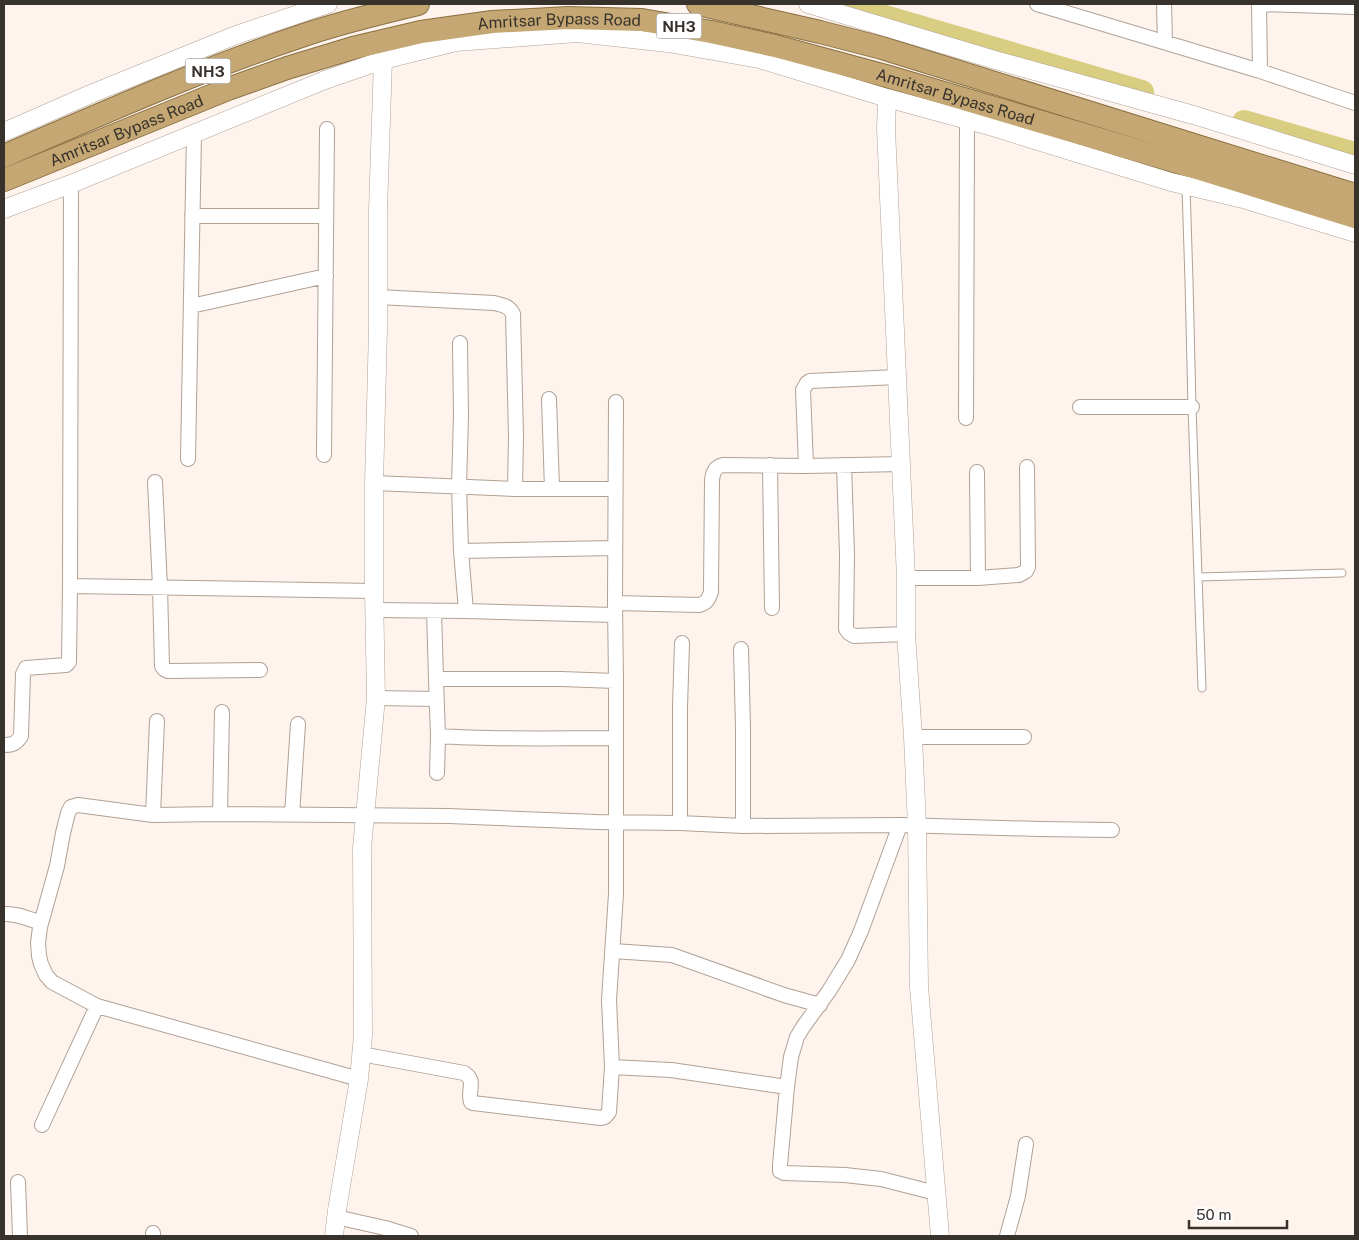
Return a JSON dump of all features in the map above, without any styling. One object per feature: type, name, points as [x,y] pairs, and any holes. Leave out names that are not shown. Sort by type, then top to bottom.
[{"type":"highway","name":"Amritsar Bypass Road","points":[[4,156],[167,86],[244,57],[314,32],[418,4]]},
{"type":"highway","name":"Amritsar Bypass Road","points":[[698,4],[882,48],[1355,195]]},
{"type":"highway","name":"Amritsar Bypass Road","points":[[4,180],[228,89],[352,48],[421,32],[492,22],[568,18],[642,20],[775,46],[877,74],[1197,168],[1355,217]]},
{"type":"street","points":[[4,132],[93,93],[236,35],[328,4]]},
{"type":"street","points":[[808,4],[995,60],[1197,116],[1355,164]]},
{"type":"street","points":[[1037,4],[1260,71],[1355,103]]},
{"type":"street","points":[[1164,4],[1165,42]]},
{"type":"street","points":[[1260,71],[1259,4],[1353,6]]},
{"type":"street","points":[[4,209],[71,184],[325,80],[383,60],[456,42],[577,33],[668,43],[759,59],[1186,186],[1243,199],[1355,234]]},
{"type":"street","points":[[334,1236],[359,1079],[363,1035],[362,848],[376,698],[374,483],[378,211],[383,60]]},
{"type":"street","points":[[887,98],[886,129],[902,464],[906,634],[913,736],[908,826],[919,987],[940,1236]]},
{"type":"street","points":[[966,418],[967,120]]},
{"type":"street","points":[[324,454],[327,129]]},
{"type":"street","points":[[188,459],[194,134]]},
{"type":"street","points":[[4,745],[12,745],[21,736],[24,670],[26,668],[66,665],[69,662],[71,184]]},
{"type":"street","points":[[192,216],[326,216]]},
{"type":"street","points":[[191,306],[326,276]]},
{"type":"street","points":[[378,297],[494,302],[504,305],[511,311],[513,314],[516,489]]},
{"type":"street","points":[[460,343],[461,416],[459,486],[461,552],[466,611]]},
{"type":"street","points":[[806,466],[803,390],[807,383],[810,381],[897,377]]},
{"type":"street","points":[[549,399],[552,489]]},
{"type":"street","points":[[361,1054],[464,1072],[471,1080],[469,1098],[473,1103],[601,1118],[605,1117],[608,1112],[612,1067],[609,1000],[616,894],[616,402]]},
{"type":"street","points":[[1080,407],[1192,407]]},
{"type":"street","points":[[375,610],[615,609],[699,605],[708,600],[711,592],[712,480],[718,467],[723,465],[902,464]]},
{"type":"street","points":[[770,465],[772,608]]},
{"type":"street","points":[[844,465],[847,554],[846,629],[854,636],[906,634]]},
{"type":"street","points":[[906,578],[978,578],[1019,575],[1026,571],[1028,567],[1028,467]]},
{"type":"street","points":[[977,472],[978,578]]},
{"type":"street","points":[[155,482],[162,661],[164,669],[168,671],[260,670]]},
{"type":"street","points":[[374,483],[516,489],[615,489]]},
{"type":"street","points":[[461,552],[615,548]]},
{"type":"street","points":[[70,586],[374,591]]},
{"type":"street","points":[[434,611],[438,773]]},
{"type":"street","points":[[680,823],[682,643]]},
{"type":"street","points":[[741,649],[743,826]]},
{"type":"street","points":[[436,679],[616,681]]},
{"type":"street","points":[[376,698],[436,699]]},
{"type":"street","points":[[220,814],[222,712]]},
{"type":"street","points":[[153,815],[157,721]]},
{"type":"street","points":[[292,815],[298,724]]},
{"type":"street","points":[[438,736],[529,739],[616,738]]},
{"type":"street","points":[[913,736],[1024,737]]},
{"type":"street","points":[[359,1079],[97,1006],[52,982],[46,975],[39,956],[38,943],[41,923],[71,807],[78,805],[153,815],[449,816],[743,826],[908,826],[1112,830]]},
{"type":"street","points":[[908,826],[848,960],[820,1005],[802,1027],[797,1037],[791,1057],[787,1087],[780,1170],[784,1173],[845,1175],[881,1179],[936,1193]]},
{"type":"street","points":[[4,914],[41,923]]},
{"type":"street","points":[[613,951],[672,955],[784,995],[820,1005]]},
{"type":"street","points":[[42,1125],[97,1006]]},
{"type":"street","points":[[612,1067],[671,1070],[787,1087]]},
{"type":"street","points":[[1007,1236],[1018,1196],[1026,1144]]},
{"type":"street","points":[[18,1182],[20,1236]]},
{"type":"street","points":[[336,1217],[411,1236]]},
{"type":"lane","points":[[1186,186],[1202,688]]},
{"type":"lane","points":[[1198,577],[1342,573]]},
{"type":"waterway","points":[[840,4],[1142,92]]},
{"type":"waterway","points":[[1244,122],[1355,154]]}]
